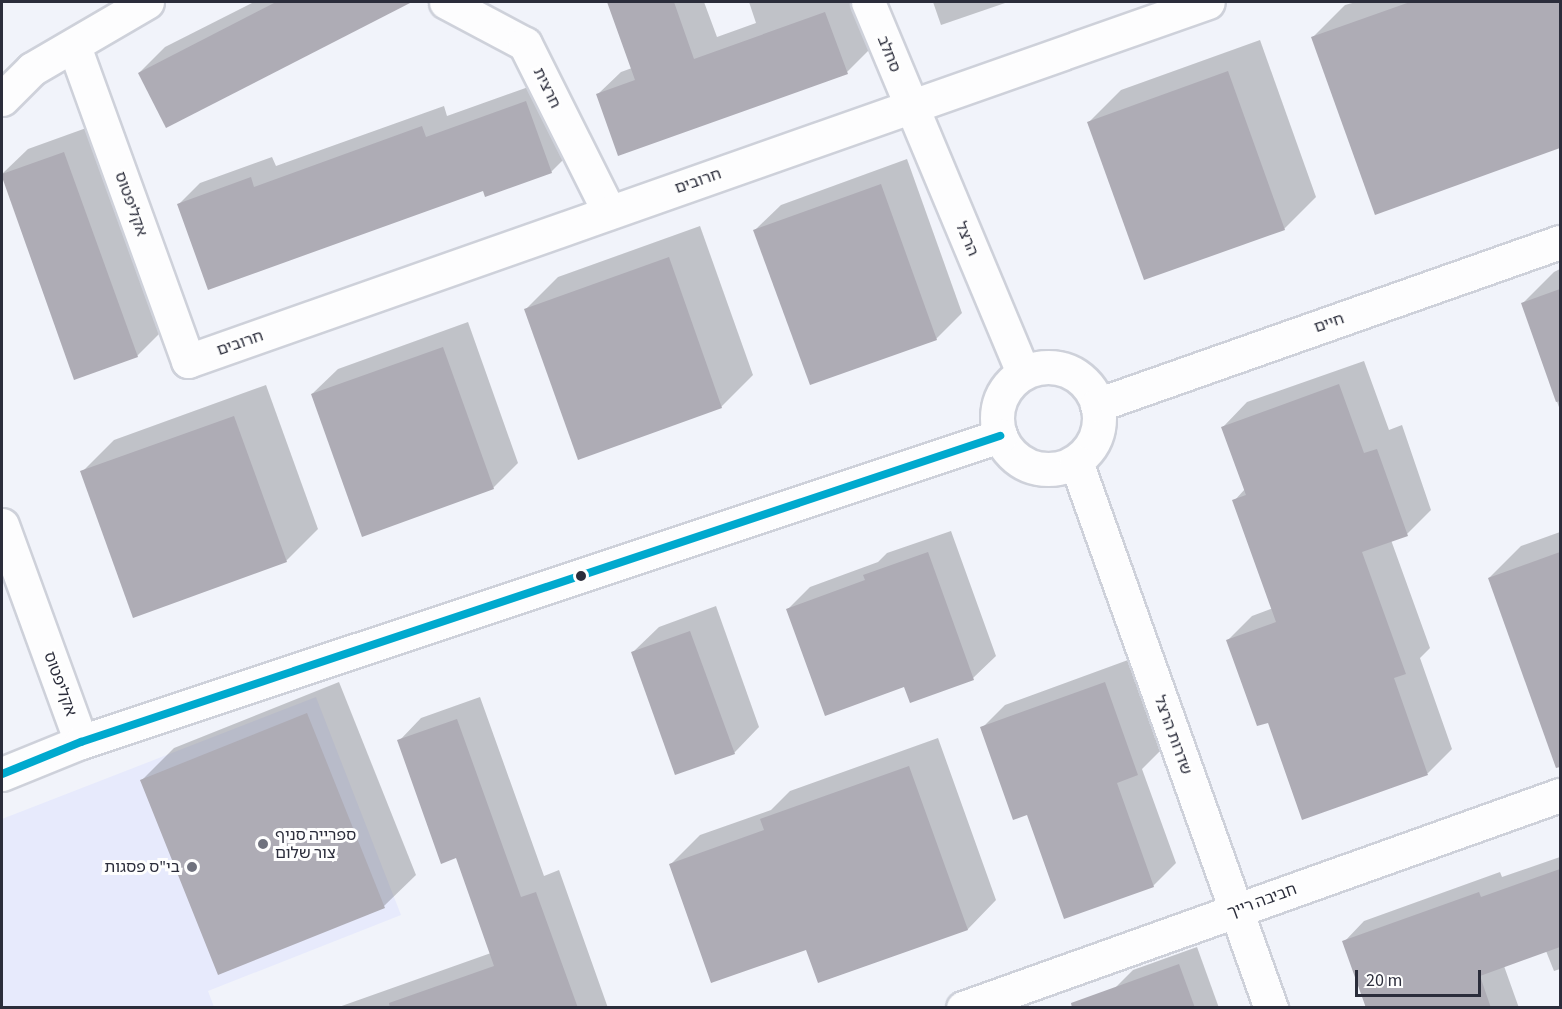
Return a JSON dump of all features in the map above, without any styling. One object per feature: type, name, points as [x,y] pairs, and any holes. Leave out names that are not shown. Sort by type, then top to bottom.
[{"type":"street","points":[[2,99],[32,69],[147,2]]},
{"type":"street","name":"חרצית","points":[[446,2],[525,44],[609,212]]},
{"type":"street","name":"סחלב","points":[[868,2],[910,106]]},
{"type":"street","name":"חרובים","points":[[188,361],[1208,2]]},
{"type":"street","name":"אקליפטוס","points":[[74,46],[188,361]]},
{"type":"street","name":"הרצל","points":[[910,106],[1023,372]]},
{"type":"street","name":"חיים","points":[[1097,405],[1560,242]]},
{"type":"street","points":[[1042,367],[1060,368],[1077,376],[1089,388],[1097,405],[1097,434],[1089,449],[1076,462],[1057,469],[1039,469],[1022,463],[1009,452],[1000,436],[996,416],[1000,398],[1009,384],[1023,372],[1042,367]]},
{"type":"street","points":[[2,774],[81,742],[1000,436]]},
{"type":"street","name":"שדרות הרצל","points":[[1076,462],[1271,1008]]},
{"type":"street","name":"אקליפטוס","points":[[2,525],[81,742]]},
{"type":"street","name":"חביבה רייך","points":[[963,1008],[1560,795]]},
{"type":"shaded area","name":"בי\"ס פסגות","points":[[316,697],[401,915],[208,991],[214,1007],[2,1008],[2,819]]},
{"type":"building","points":[[276,2],[412,2],[166,128],[138,73]]},
{"type":"building","points":[[607,2],[674,2],[694,59],[825,12],[848,74],[618,156],[596,94],[635,80]]},
{"type":"building","points":[[1410,2],[1560,2],[1560,148],[1375,215],[1311,37]]},
{"type":"building","points":[[1228,71],[1285,230],[1144,280],[1087,122]]},
{"type":"building","points":[[526,101],[552,173],[485,197],[483,191],[208,290],[177,204],[251,177],[254,187],[422,126],[426,137]]},
{"type":"building","points":[[64,152],[138,357],[74,380],[2,177],[2,174]]},
{"type":"building","points":[[881,184],[937,340],[810,385],[753,230]]},
{"type":"building","points":[[669,257],[722,408],[578,460],[524,309]]},
{"type":"building","points":[[1560,289],[1560,401],[1556,402],[1521,303]]},
{"type":"building","points":[[443,347],[494,489],[362,537],[311,394]]},
{"type":"building","points":[[1339,384],[1364,453],[1377,449],[1408,536],[1362,552],[1406,674],[1394,678],[1428,775],[1302,820],[1268,723],[1257,726],[1226,640],[1276,622],[1232,500],[1246,495],[1221,427]]},
{"type":"building","points":[[234,416],[287,562],[133,618],[80,471]]},
{"type":"building","points":[[928,552],[974,680],[910,703],[904,687],[825,716],[786,609],[865,580],[863,575]]},
{"type":"building","points":[[1560,552],[1560,767],[1556,768],[1488,578]]},
{"type":"building","points":[[690,631],[735,754],[675,775],[631,652]]},
{"type":"building","points":[[1105,682],[1138,775],[1117,783],[1154,887],[1064,919],[1027,815],[1013,820],[980,727]]},
{"type":"building","name":"ספרייה סניף צור שלום","points":[[307,713],[385,908],[218,975],[140,780]]},
{"type":"building","points":[[457,719],[521,897],[536,892],[578,1008],[390,1008],[389,1003],[494,966],[456,858],[441,864],[397,740]]},
{"type":"building","points":[[909,766],[968,930],[818,983],[806,950],[711,983],[669,864],[764,830],[760,819]]},
{"type":"building","points":[[1560,869],[1560,947],[1480,976],[1491,1008],[1366,1008],[1342,941],[1479,892],[1481,897]]},
{"type":"building","points":[[1179,964],[1195,1008],[1072,1008],[1071,1003]]},
{"type":"transit line","points":[[2,774],[81,742],[1000,436]]},
{"type":"place","name":"ספרייה סניף צור שלום","points":[[263,844]]},
{"type":"place","name":"בי\"ס פסגות","points":[[192,867]]}]
